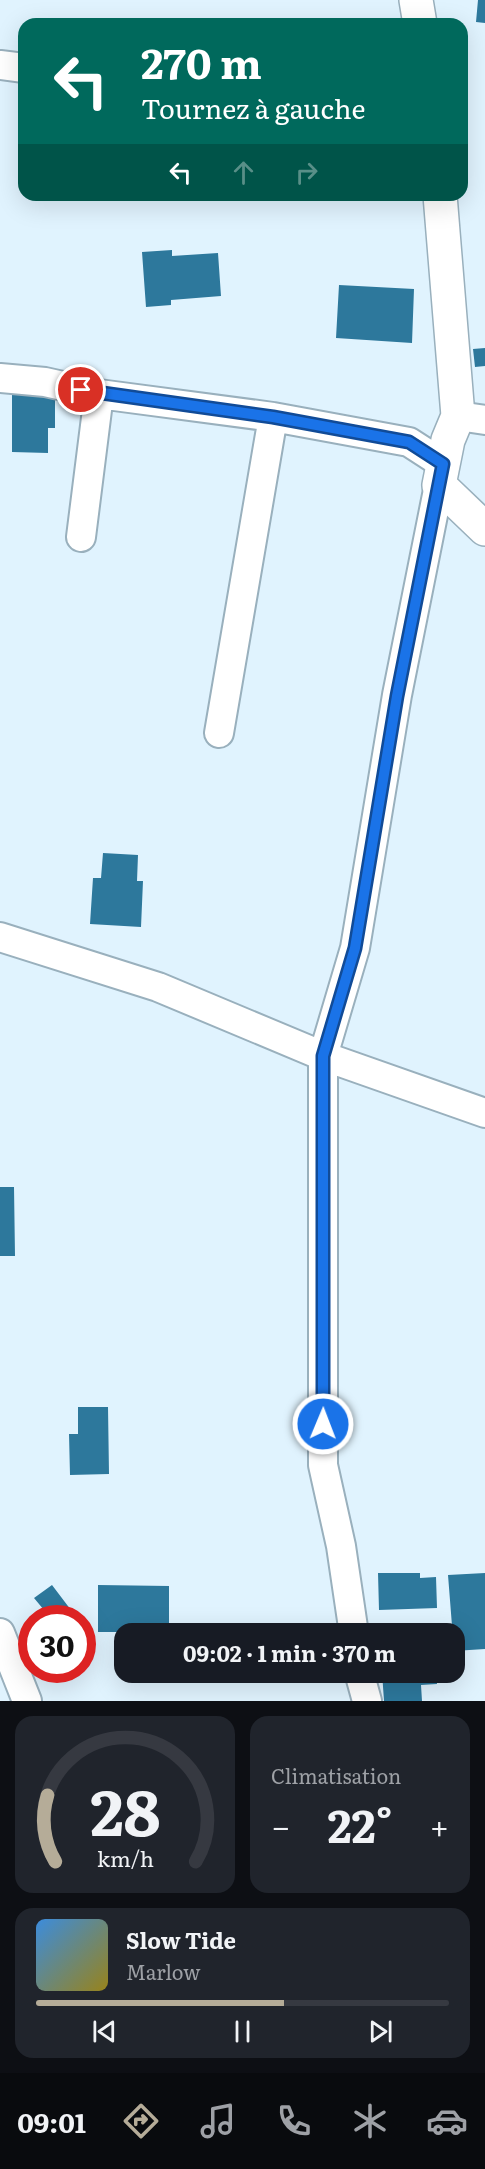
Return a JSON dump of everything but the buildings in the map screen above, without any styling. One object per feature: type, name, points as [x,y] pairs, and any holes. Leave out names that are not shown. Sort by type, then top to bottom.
[{"type":"street","points":[[416,0],[419,18]]},
{"type":"street","points":[[0,65],[18,67]]},
{"type":"street","points":[[352,1623],[341,1546],[322,1466],[323,1056],[355,948],[397,696],[448,440],[472,418],[441,201]]},
{"type":"street","points":[[0,378],[45,382],[99,394],[273,417],[409,442],[441,474],[485,529]]},
{"type":"street","points":[[81,537],[99,394]]},
{"type":"street","points":[[219,734],[273,417]]},
{"type":"street","points":[[0,937],[158,987],[323,1056],[485,1113]]},
{"type":"street","points":[[0,1633],[27,1701]]},
{"type":"street","points":[[362,1683],[367,1701]]},
{"type":"route","points":[[81,390],[273,417],[409,442],[443,464],[397,696],[355,948],[323,1056],[325,1341],[323,1424]]}]
